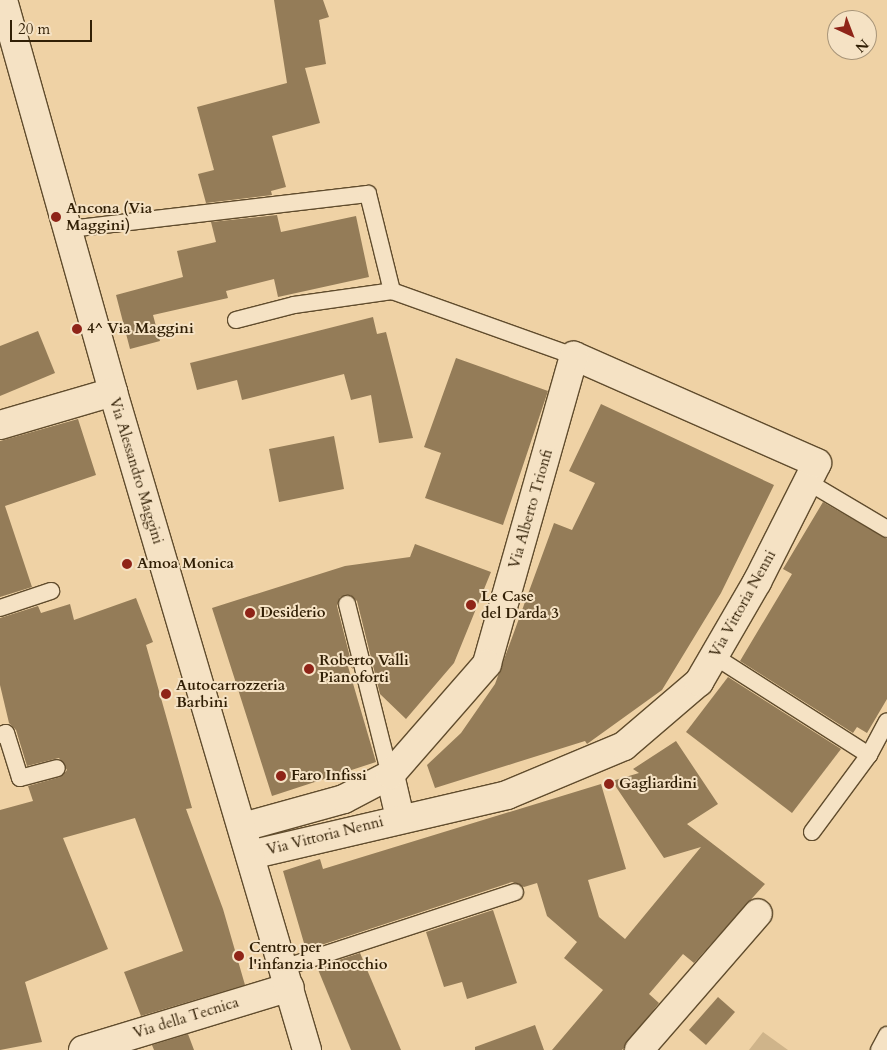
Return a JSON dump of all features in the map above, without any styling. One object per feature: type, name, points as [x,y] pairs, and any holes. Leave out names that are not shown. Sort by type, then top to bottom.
[{"type":"street","name":"Via Alessandro Maggini","points":[[3,3],[69,229],[113,392],[307,1050]]},
{"type":"street","name":"Via Vittoria Nenni","points":[[250,855],[507,794],[624,746],[699,682],[817,463],[574,356]]},
{"type":"street","name":"Via Alberto Trionfi","points":[[390,775],[487,664],[574,356]]},
{"type":"street","points":[[0,426],[113,392]]},
{"type":"street","name":"Via Vittoria Nenni","points":[[242,827],[344,799],[390,775],[400,818]]},
{"type":"street","points":[[639,1050],[758,913]]},
{"type":"street","name":"Via della Tecnica","points":[[83,1050],[286,978]]},
{"type":"lane","points":[[69,229],[368,194],[392,291]]},
{"type":"lane","points":[[236,320],[294,305],[392,291],[574,356]]},
{"type":"lane","points":[[808,482],[887,529]]},
{"type":"lane","points":[[0,608],[52,591]]},
{"type":"lane","points":[[348,604],[390,775]]},
{"type":"lane","points":[[714,656],[869,755]]},
{"type":"lane","points":[[812,832],[869,755],[887,721]]},
{"type":"lane","points":[[0,735],[6,733],[20,778],[57,768]]},
{"type":"lane","points":[[286,978],[515,892]]},
{"type":"lane","points":[[879,1050],[887,1035]]},
{"type":"shaded area","points":[[763,1032],[788,1050],[749,1050]]},
{"type":"building","points":[[274,0],[323,0],[329,17],[319,20],[326,64],[305,68],[320,123],[272,136],[286,187],[271,191],[272,195],[206,203],[198,174],[214,170],[197,107],[287,83]]},
{"type":"building","points":[[277,215],[281,232],[356,216],[369,277],[278,297],[274,279],[226,291],[228,298],[153,315],[160,341],[130,349],[116,295],[183,277],[177,251],[216,242],[211,222]]},
{"type":"building","points":[[373,317],[377,334],[386,332],[413,438],[379,443],[371,395],[351,400],[344,374],[242,400],[237,380],[197,390],[190,363]]},
{"type":"building","points":[[38,331],[55,373],[0,396],[0,346]]},
{"type":"building","points":[[456,358],[548,391],[503,525],[425,498],[441,453],[424,447]]},
{"type":"building","points":[[601,404],[774,485],[721,593],[662,690],[587,744],[585,741],[435,788],[427,765],[461,733],[495,684],[554,523],[572,530],[595,483],[569,471]]},
{"type":"building","points":[[78,419],[96,475],[5,506],[32,587],[0,597],[0,441]]},
{"type":"building","points":[[334,436],[344,489],[279,502],[269,449]]},
{"type":"building","points":[[823,502],[887,539],[887,699],[867,733],[857,727],[853,733],[740,661],[792,574],[783,569]]},
{"type":"building","points":[[415,544],[491,572],[454,663],[406,719],[380,694],[357,601],[350,595],[340,597],[337,606],[353,669],[347,663],[376,762],[272,796],[212,608],[345,566],[410,557]]},
{"type":"building","points":[[136,598],[153,642],[146,645],[192,808],[186,809],[223,909],[245,985],[141,1016],[124,972],[183,951],[135,818],[63,838],[108,949],[25,982],[42,1042],[0,1050],[0,810],[33,801],[28,786],[60,777],[67,770],[59,758],[27,766],[16,730],[9,723],[0,685],[0,618],[38,606],[41,613],[70,604],[74,620]]},
{"type":"building","points":[[728,677],[841,749],[792,813],[686,732]]},
{"type":"building","points":[[676,741],[718,804],[687,824],[765,884],[694,963],[683,954],[649,994],[659,1003],[622,1050],[552,1050],[603,990],[564,958],[577,942],[547,916],[537,883],[524,887],[512,882],[306,950],[283,871],[320,859],[323,869],[601,784],[626,869],[588,880],[599,917],[625,939],[701,847],[664,858],[612,781],[639,773],[633,769]]},
{"type":"building","points":[[493,910],[517,983],[467,999],[462,982],[444,987],[426,932]]},
{"type":"building","points":[[360,953],[401,1050],[351,1050],[317,967]]},
{"type":"building","points":[[718,997],[735,1012],[706,1045],[689,1030]]},
{"type":"building","points":[[535,1025],[544,1050],[475,1050],[475,1047]]},
{"type":"building","points":[[188,1034],[194,1050],[154,1050],[152,1045]]},
{"type":"place","name":"Ancona (Via Maggini)","points":[[56,217]]},
{"type":"place","name":"4^ Via Maggini","points":[[77,329]]},
{"type":"place","name":"Amoa Monica","points":[[127,564]]},
{"type":"place","name":"Le Case del Darda 3","points":[[471,605]]},
{"type":"place","name":"Desiderio","points":[[250,613]]},
{"type":"place","name":"Roberto Valli Pianoforti","points":[[309,669]]},
{"type":"place","name":"Autocarrozzeria Barbini","points":[[166,694]]},
{"type":"place","name":"Faro Infissi","points":[[281,776]]},
{"type":"place","name":"Gagliardini","points":[[609,784]]},
{"type":"place","name":"Centro per l'infanzia Pinocchio","points":[[239,956]]}]
